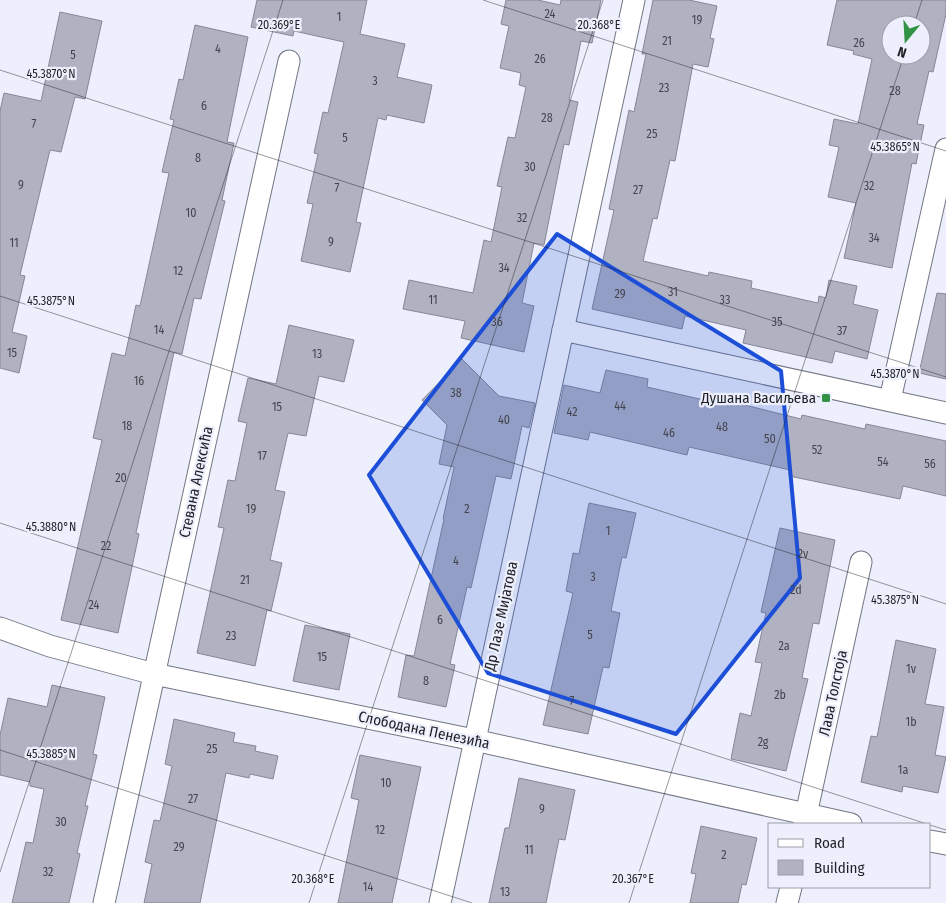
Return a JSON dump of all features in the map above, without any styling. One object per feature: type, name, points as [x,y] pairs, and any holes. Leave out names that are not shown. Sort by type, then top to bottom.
[{"type":"street","points":[[634,0],[563,330],[946,413]]},
{"type":"street","name":"Стевана Алексића","points":[[104,903],[289,61]]},
{"type":"street","points":[[890,400],[946,149]]},
{"type":"street","name":"Др Лазе Мијатова","points":[[440,903],[563,330]]},
{"type":"street","name":"Лава Толстоја","points":[[806,820],[861,562]]},
{"type":"street","name":"Слободана Пенезића","points":[[0,628],[50,646],[154,674],[474,740],[806,820],[840,823]]},
{"type":"street","points":[[931,841],[946,844]]},
{"type":"street","points":[[787,903],[791,888]]},
{"type":"highlighted area","points":[[557,234],[781,371],[800,578],[676,734],[488,673],[369,475]]},
{"type":"building","points":[[257,0],[367,0],[360,34],[405,44],[397,77],[432,85],[424,123],[387,115],[386,120],[378,118],[356,222],[361,223],[350,272],[301,261],[313,204],[307,203],[318,154],[314,153],[323,112],[328,113],[344,42],[294,31],[293,36],[251,27]]},
{"type":"building","points":[[506,0],[538,0],[560,5],[561,0],[601,0],[592,43],[581,41],[569,100],[578,102],[569,145],[564,144],[544,245],[534,243],[522,303],[534,306],[524,352],[461,338],[465,321],[403,309],[409,280],[473,293],[484,240],[491,242],[502,187],[497,186],[508,137],[515,138],[526,87],[519,85],[521,73],[500,68],[509,26],[501,24]]},
{"type":"building","points":[[653,0],[689,0],[717,6],[710,38],[714,39],[708,67],[693,64],[675,161],[670,160],[657,219],[653,218],[643,261],[708,276],[709,272],[752,281],[751,288],[818,303],[819,296],[826,298],[829,280],[857,286],[853,304],[878,310],[867,359],[835,351],[832,363],[743,343],[746,330],[685,316],[682,329],[592,309],[614,210],[609,209],[629,110],[634,112],[646,54],[642,54]]},
{"type":"building","points":[[837,0],[946,0],[946,14],[933,72],[929,71],[917,124],[924,125],[916,164],[912,163],[892,268],[844,258],[856,203],[828,197],[839,147],[829,145],[834,119],[858,124],[872,59],[853,54],[854,51],[827,45]]},
{"type":"building","points":[[60,12],[102,21],[85,99],[75,97],[61,152],[50,150],[20,275],[25,276],[12,332],[27,336],[19,373],[0,368],[0,111],[4,93],[41,101]]},
{"type":"building","points":[[195,25],[248,37],[227,142],[234,143],[222,200],[225,201],[201,299],[194,298],[182,354],[174,352],[136,533],[139,534],[118,633],[61,620],[102,440],[93,438],[112,353],[125,356],[136,305],[140,306],[169,173],[162,172],[174,120],[170,119],[179,79],[183,80]]},
{"type":"building","points":[[937,293],[946,294],[946,379],[919,373]]},
{"type":"building","points":[[289,325],[354,340],[344,382],[319,376],[306,436],[288,433],[275,490],[285,492],[270,560],[282,563],[271,611],[267,610],[255,666],[197,653],[224,528],[218,527],[228,480],[235,481],[247,423],[238,421],[248,378],[276,384]]},
{"type":"building","points":[[462,359],[499,396],[535,403],[529,428],[522,426],[511,479],[496,476],[471,588],[467,587],[450,664],[455,665],[446,707],[398,697],[406,655],[414,656],[454,467],[439,464],[447,425],[422,400]]},
{"type":"building","points":[[606,370],[648,379],[647,387],[704,400],[705,395],[801,419],[802,415],[865,429],[866,424],[946,441],[946,496],[903,486],[900,499],[789,476],[790,470],[689,447],[687,455],[590,432],[588,440],[554,433],[564,385],[600,393]]},
{"type":"building","points":[[589,503],[636,513],[626,558],[622,557],[611,611],[620,613],[609,668],[603,667],[588,734],[543,725],[573,593],[566,591],[573,553],[579,554]]},
{"type":"building","points":[[780,528],[835,540],[819,624],[813,623],[802,678],[808,679],[786,771],[731,759],[740,713],[751,716],[762,663],[755,662],[766,613],[761,612]]},
{"type":"building","points":[[305,625],[350,634],[339,690],[293,681]]},
{"type":"building","points":[[896,640],[936,649],[925,704],[944,707],[935,755],[946,757],[938,793],[903,786],[902,792],[861,782],[871,736],[877,737]]},
{"type":"building","points":[[52,685],[105,697],[93,754],[97,755],[85,806],[88,806],[77,853],[80,854],[69,903],[12,903],[26,842],[33,843],[44,789],[30,786],[30,782],[0,775],[0,735],[8,698],[47,707]]},
{"type":"building","points":[[174,719],[235,733],[233,742],[256,746],[255,751],[278,756],[273,779],[250,774],[249,778],[226,773],[200,903],[144,903],[152,864],[145,862],[154,820],[160,821],[172,766],[165,764]]},
{"type":"building","points":[[360,755],[421,767],[392,903],[338,903],[359,800],[351,798]]},
{"type":"building","points":[[519,778],[575,790],[565,840],[559,839],[546,903],[489,903],[505,828],[509,828]]},
{"type":"building","points":[[701,826],[757,838],[746,885],[742,884],[738,903],[690,903],[696,874],[691,873]]},
{"type":"place","name":"Душана Васиљева","points":[[826,398]]}]
